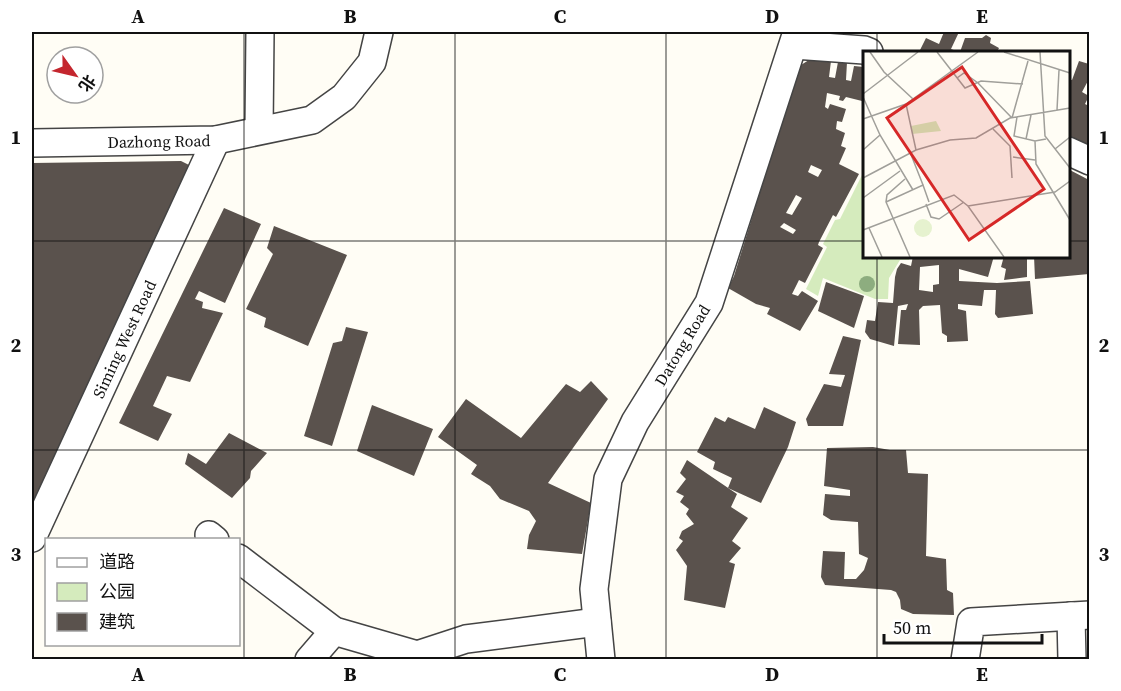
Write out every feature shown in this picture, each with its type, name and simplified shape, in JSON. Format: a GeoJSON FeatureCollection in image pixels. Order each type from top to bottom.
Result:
{"type":"FeatureCollection","features":[{"type":"Feature","properties":{"kind":"street"},"geometry":{"type":"LineString","coordinates":[[259,130],[260,32]]}},
{"type":"Feature","properties":{"kind":"street","name":"Dazhong Road"},"geometry":{"type":"LineString","coordinates":[[32,143],[216,140],[312,120],[344,96],[372,62],[379,32]]}},
{"type":"Feature","properties":{"kind":"street"},"geometry":{"type":"LineString","coordinates":[[796,38],[866,51]]}},
{"type":"Feature","properties":{"kind":"street","name":"Datong Road"},"geometry":{"type":"LineString","coordinates":[[601,660],[594,589],[608,479],[635,422],[709,303],[796,38]]}},
{"type":"Feature","properties":{"kind":"street","name":"Siming West Road"},"geometry":{"type":"LineString","coordinates":[[32,538],[216,140]]}},
{"type":"Feature","properties":{"kind":"street"},"geometry":{"type":"LineString","coordinates":[[1070,152],[1089,161]]}},
{"type":"Feature","properties":{"kind":"street"},"geometry":{"type":"LineString","coordinates":[[240,560],[334,631],[418,657],[466,639],[597,621]]}},
{"type":"Feature","properties":{"kind":"street"},"geometry":{"type":"LineString","coordinates":[[965,660],[971,622],[1080,616],[1072,660]]}},
{"type":"Feature","properties":{"kind":"street"},"geometry":{"type":"LineString","coordinates":[[309,660],[334,631]]}},
{"type":"Feature","properties":{"kind":"green space"},"geometry":{"type":"Polygon","coordinates":[[[863,173],[863,258],[910,258],[909,260],[900,260],[889,278],[888,299],[875,299],[823,278],[818,296],[806,289],[827,247],[823,244],[835,220],[840,219],[863,173]]]}},
{"type":"Feature","properties":{"kind":"building"},"geometry":{"type":"Polygon","coordinates":[[[944,32],[959,32],[951,49],[956,51],[920,51],[926,38],[939,44],[944,32]]]}},
{"type":"Feature","properties":{"kind":"building"},"geometry":{"type":"Polygon","coordinates":[[[986,35],[991,38],[990,43],[999,48],[998,51],[960,51],[965,38],[982,38],[986,35]]]}},
{"type":"Feature","properties":{"kind":"building"},"geometry":{"type":"Polygon","coordinates":[[[812,58],[831,61],[829,77],[835,78],[838,62],[847,62],[846,80],[851,81],[854,66],[863,67],[862,101],[846,97],[843,101],[839,100],[840,96],[827,93],[825,107],[828,109],[830,104],[846,109],[842,122],[837,121],[836,129],[845,133],[841,146],[846,148],[839,164],[859,174],[836,217],[833,215],[819,242],[818,245],[823,248],[805,283],[799,280],[792,294],[798,296],[802,291],[818,301],[800,331],[767,314],[770,308],[756,304],[728,288],[734,276],[801,65],[812,58]],[[811,165],[808,172],[818,177],[822,170],[811,165]],[[796,195],[786,213],[792,215],[802,198],[796,195]],[[784,223],[780,227],[793,234],[796,230],[784,223]]]}},
{"type":"Feature","properties":{"kind":"building"},"geometry":{"type":"Polygon","coordinates":[[[1079,61],[1089,64],[1089,79],[1082,92],[1089,96],[1085,104],[1089,106],[1089,155],[1070,145],[1070,80],[1072,80],[1079,61]]]}},
{"type":"Feature","properties":{"kind":"building"},"geometry":{"type":"Polygon","coordinates":[[[181,161],[189,165],[193,173],[32,517],[32,163],[181,161]]]}},
{"type":"Feature","properties":{"kind":"building"},"geometry":{"type":"Polygon","coordinates":[[[1070,170],[1089,180],[1089,274],[1035,279],[1034,258],[1070,258],[1070,170]]]}},
{"type":"Feature","properties":{"kind":"building"},"geometry":{"type":"Polygon","coordinates":[[[224,208],[261,224],[225,303],[199,291],[195,299],[203,302],[202,308],[223,313],[190,382],[167,376],[153,406],[172,414],[158,441],[119,423],[224,208]]]}},
{"type":"Feature","properties":{"kind":"building"},"geometry":{"type":"Polygon","coordinates":[[[274,226],[347,255],[308,346],[264,327],[266,318],[246,309],[273,254],[267,248],[274,226]]]}},
{"type":"Feature","properties":{"kind":"building"},"geometry":{"type":"Polygon","coordinates":[[[913,258],[993,258],[988,277],[959,269],[959,281],[997,283],[1030,281],[1033,314],[998,318],[995,314],[996,290],[984,290],[982,306],[958,304],[958,309],[966,311],[968,341],[947,342],[947,336],[942,333],[940,305],[923,306],[919,310],[920,345],[898,344],[901,310],[906,310],[908,304],[898,306],[894,346],[870,339],[865,332],[867,320],[875,321],[878,302],[893,303],[895,277],[901,263],[911,266],[913,258]],[[939,265],[920,267],[919,290],[933,292],[933,285],[939,284],[939,265]]]}},
{"type":"Feature","properties":{"kind":"building"},"geometry":{"type":"Polygon","coordinates":[[[1003,258],[1027,258],[1027,277],[1004,280],[1006,269],[1001,267],[1003,258]]]}},
{"type":"Feature","properties":{"kind":"building"},"geometry":{"type":"Polygon","coordinates":[[[826,282],[864,296],[854,328],[818,311],[826,282]]]}},
{"type":"Feature","properties":{"kind":"building"},"geometry":{"type":"Polygon","coordinates":[[[346,327],[368,332],[332,446],[304,436],[333,343],[342,341],[346,327]]]}},
{"type":"Feature","properties":{"kind":"building"},"geometry":{"type":"Polygon","coordinates":[[[843,336],[861,340],[843,426],[808,426],[806,419],[824,384],[841,387],[845,375],[829,374],[843,336]]]}},
{"type":"Feature","properties":{"kind":"building"},"geometry":{"type":"Polygon","coordinates":[[[591,381],[608,399],[548,483],[591,503],[582,554],[527,549],[529,535],[536,521],[529,511],[500,499],[490,486],[471,474],[477,465],[438,437],[466,399],[521,438],[566,384],[580,392],[591,381]]]}},
{"type":"Feature","properties":{"kind":"building"},"geometry":{"type":"Polygon","coordinates":[[[372,405],[433,429],[414,476],[357,451],[372,405]]]}},
{"type":"Feature","properties":{"kind":"building"},"geometry":{"type":"Polygon","coordinates":[[[764,407],[796,422],[788,447],[761,503],[728,488],[732,478],[713,469],[715,462],[697,452],[715,417],[725,422],[728,417],[755,429],[764,407]]]}},
{"type":"Feature","properties":{"kind":"building"},"geometry":{"type":"Polygon","coordinates":[[[229,433],[267,453],[251,471],[250,478],[232,498],[185,464],[188,453],[206,464],[229,433]]]}},
{"type":"Feature","properties":{"kind":"building"},"geometry":{"type":"Polygon","coordinates":[[[873,447],[906,450],[908,473],[928,474],[926,556],[946,559],[947,590],[953,593],[954,615],[913,614],[901,609],[896,592],[825,585],[821,577],[823,551],[845,552],[844,579],[856,579],[864,570],[868,558],[859,554],[858,522],[831,520],[823,515],[825,494],[850,496],[850,490],[824,486],[827,448],[873,447]]]}},
{"type":"Feature","properties":{"kind":"building"},"geometry":{"type":"Polygon","coordinates":[[[687,460],[737,494],[731,507],[748,518],[732,541],[741,548],[729,562],[735,564],[725,608],[684,600],[687,566],[676,550],[683,541],[679,538],[682,531],[694,524],[686,514],[689,509],[680,502],[684,496],[676,492],[686,479],[680,473],[687,460]]]}}]}
